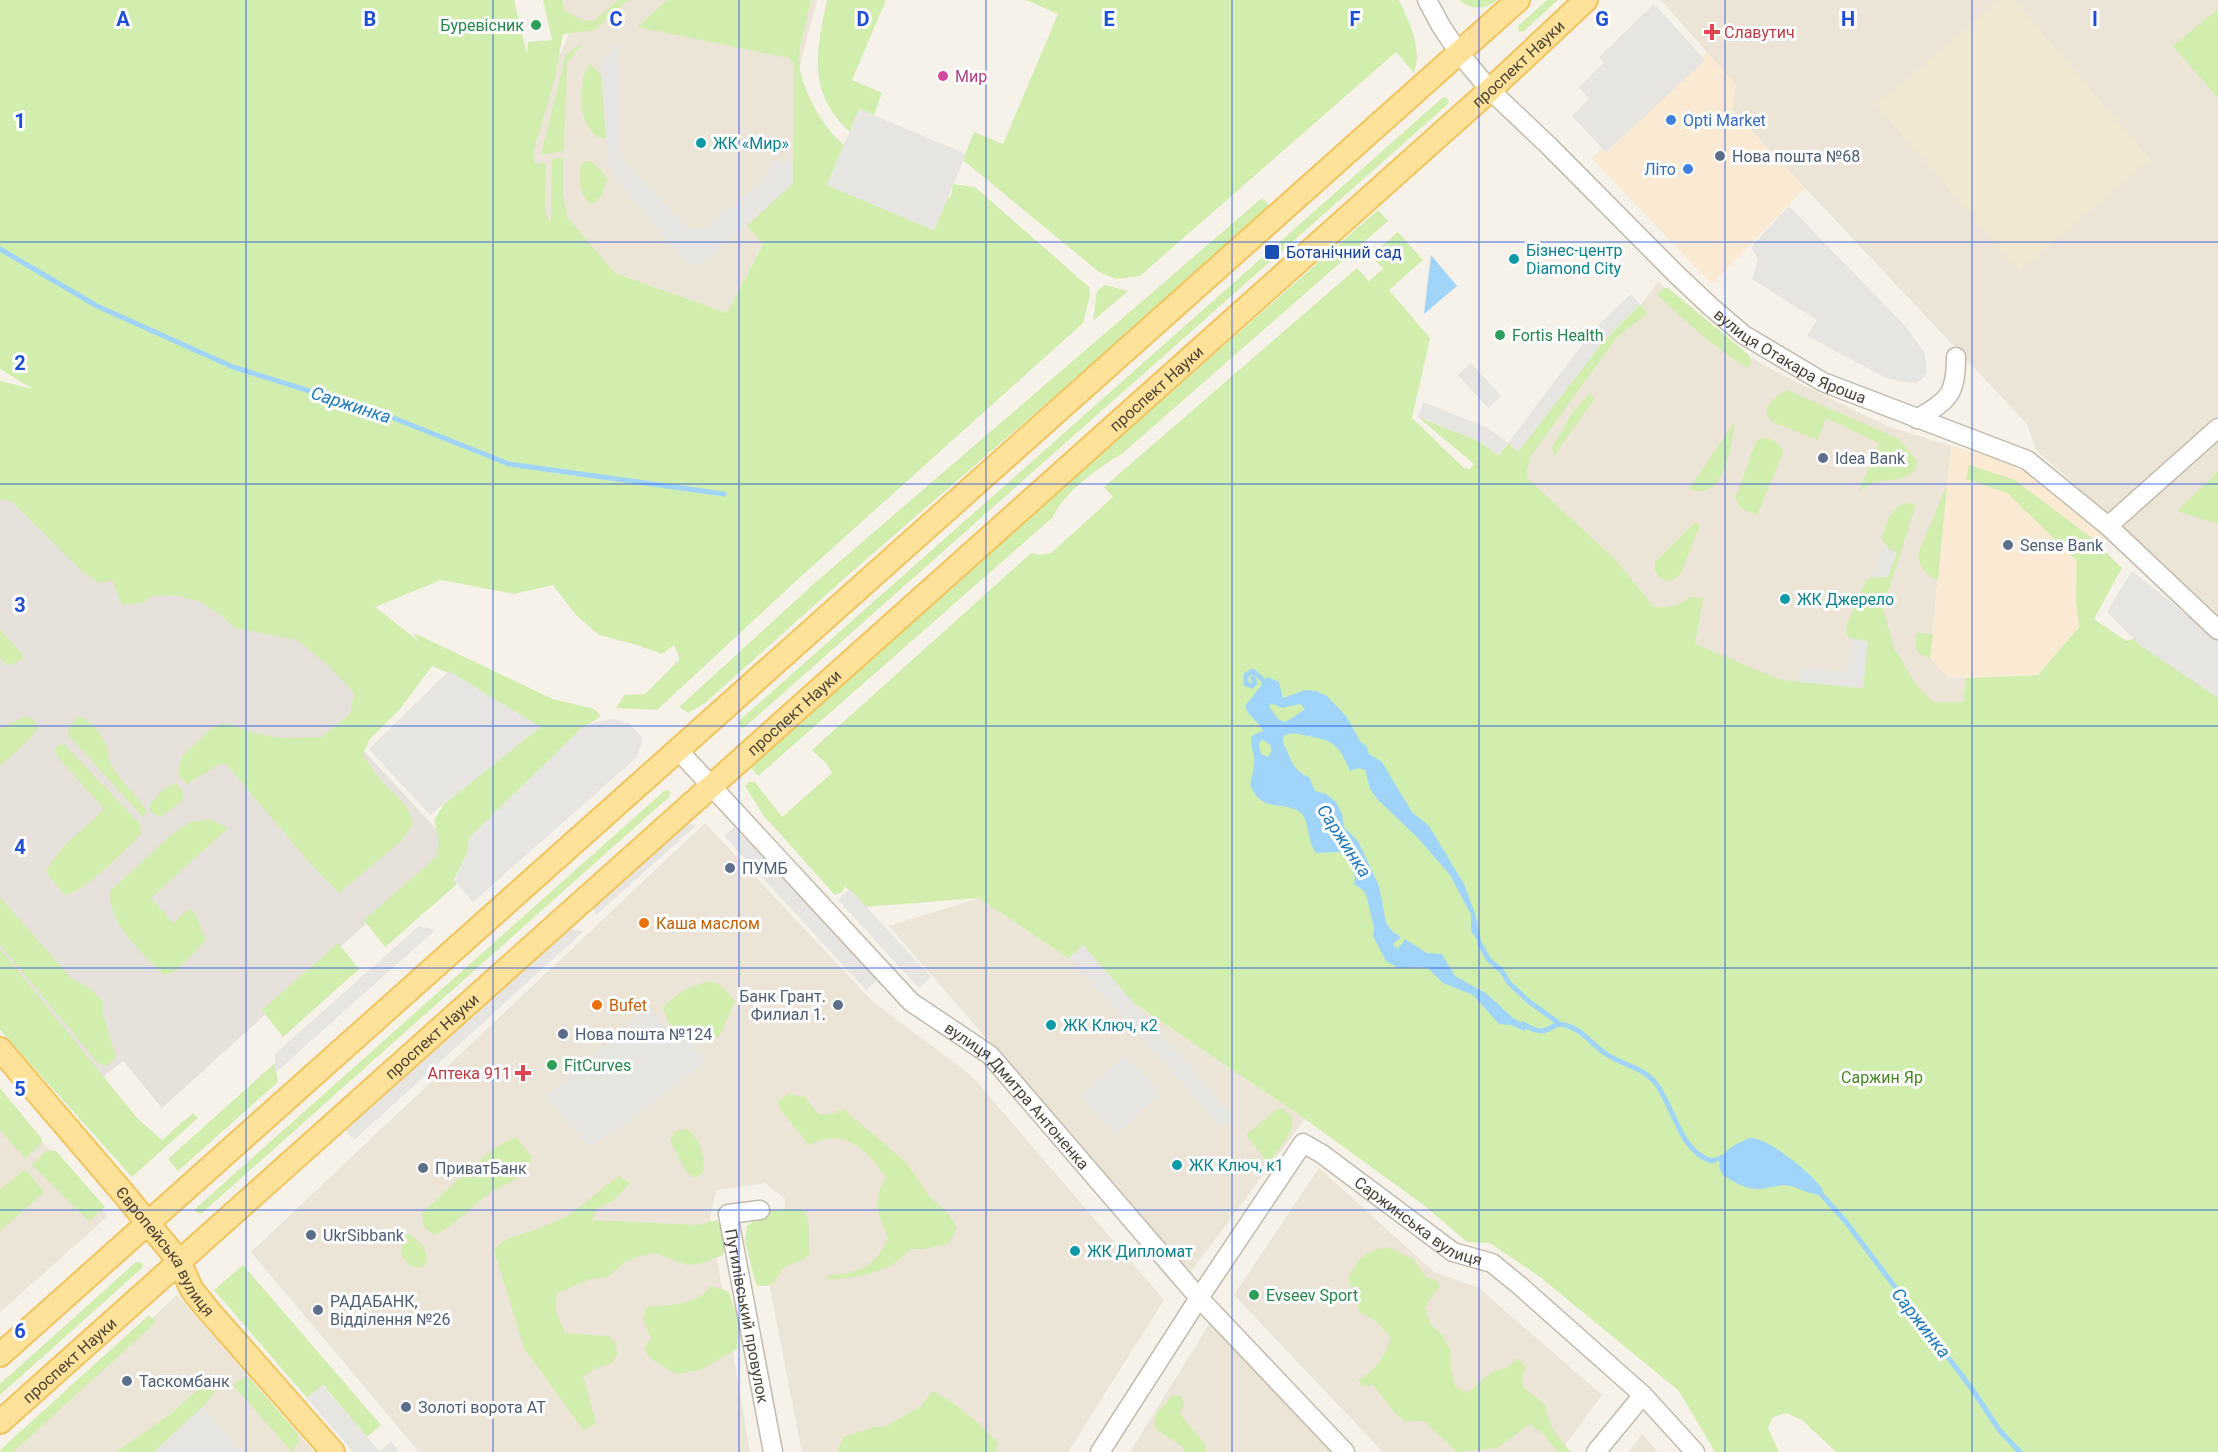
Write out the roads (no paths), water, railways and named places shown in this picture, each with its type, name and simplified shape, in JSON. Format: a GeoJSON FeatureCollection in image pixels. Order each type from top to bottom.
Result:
{"type":"FeatureCollection","features":[{"type":"Feature","properties":{"kind":"main road"},"geometry":{"type":"LineString","coordinates":[[0,1355],[1518,0]]}},
{"type":"Feature","properties":{"kind":"main road","name":"проспект Науки"},"geometry":{"type":"LineString","coordinates":[[0,1422],[1490,90],[1586,0]]}},
{"type":"Feature","properties":{"kind":"main road","name":"Європейська вулиця"},"geometry":{"type":"LineString","coordinates":[[0,1049],[148,1222],[179,1261],[192,1290],[209,1311],[333,1452]]}},
{"type":"Feature","properties":{"kind":"street","name":"вулиця Отакара Яроша"},"geometry":{"type":"LineString","coordinates":[[1427,0],[1440,26],[1490,90],[1684,282],[1744,334],[1823,382],[2027,460],[2108,526],[2218,630]]}},
{"type":"Feature","properties":{"kind":"street"},"geometry":{"type":"LineString","coordinates":[[1917,419],[1946,399],[1953,390],[1956,357]]}},
{"type":"Feature","properties":{"kind":"street"},"geometry":{"type":"LineString","coordinates":[[2108,526],[2218,428]]}},
{"type":"Feature","properties":{"kind":"street","name":"вулиця Дмитра Антоненка"},"geometry":{"type":"LineString","coordinates":[[678,750],[911,1002],[990,1055],[1198,1298],[1345,1452]]}},
{"type":"Feature","properties":{"kind":"street","name":"Саржинська вулиця"},"geometry":{"type":"LineString","coordinates":[[1198,1298],[1303,1143],[1322,1154],[1453,1252],[1492,1263],[1643,1395],[1695,1452]]}},
{"type":"Feature","properties":{"kind":"street","name":"Путилівський провулок"},"geometry":{"type":"LineString","coordinates":[[760,1210],[728,1214],[773,1452]]}},
{"type":"Feature","properties":{"kind":"street"},"geometry":{"type":"LineString","coordinates":[[1100,1452],[1198,1298]]}},
{"type":"Feature","properties":{"kind":"street"},"geometry":{"type":"LineString","coordinates":[[1596,1452],[1643,1395]]}},
{"type":"Feature","properties":{"kind":"water"},"geometry":{"type":"Polygon","coordinates":[[[1431,255],[1457,286],[1424,314],[1431,255]]]}},
{"type":"Feature","properties":{"kind":"water"},"geometry":{"type":"Polygon","coordinates":[[[1268,677],[1279,682],[1283,698],[1305,690],[1316,691],[1327,696],[1346,716],[1360,741],[1367,747],[1369,754],[1382,762],[1412,812],[1429,826],[1464,884],[1475,913],[1483,949],[1471,931],[1471,915],[1450,875],[1418,838],[1378,800],[1370,789],[1365,770],[1359,768],[1350,771],[1337,748],[1328,741],[1295,733],[1284,736],[1284,743],[1295,767],[1309,777],[1315,791],[1326,794],[1336,802],[1342,814],[1344,827],[1358,841],[1379,886],[1386,923],[1393,932],[1401,937],[1393,944],[1394,946],[1398,949],[1405,939],[1427,953],[1442,954],[1455,976],[1487,994],[1513,1018],[1527,1026],[1524,1031],[1511,1025],[1499,1024],[1473,995],[1443,983],[1428,968],[1398,968],[1386,961],[1373,936],[1374,928],[1367,898],[1364,891],[1354,884],[1355,875],[1346,858],[1339,852],[1316,853],[1301,813],[1287,807],[1266,803],[1255,794],[1250,784],[1254,761],[1251,736],[1263,731],[1245,706],[1268,677]],[[1271,703],[1269,706],[1278,719],[1284,722],[1305,709],[1300,704],[1282,708],[1271,703]],[[1263,740],[1260,741],[1259,746],[1261,754],[1268,757],[1272,750],[1263,740]]]}},
{"type":"Feature","properties":{"kind":"water"},"geometry":{"type":"Polygon","coordinates":[[[1751,1138],[1769,1144],[1790,1158],[1818,1183],[1823,1190],[1822,1195],[1787,1185],[1753,1189],[1735,1183],[1723,1175],[1720,1168],[1722,1156],[1738,1143],[1751,1138]]]}},
{"type":"Feature","properties":{"kind":"waterway","name":"Саржинка"},"geometry":{"type":"LineString","coordinates":[[0,249],[97,306],[233,367],[386,415],[509,464],[724,494]]}},
{"type":"Feature","properties":{"kind":"waterway","name":"Саржинка"},"geometry":{"type":"LineString","coordinates":[[1253,678],[1255,683],[1252,686],[1246,684],[1246,675],[1253,671],[1264,681],[1264,687]]}},
{"type":"Feature","properties":{"kind":"waterway","name":"Саржинка"},"geometry":{"type":"LineString","coordinates":[[1480,944],[1489,960],[1501,970],[1509,983],[1527,1000],[1560,1024]]}},
{"type":"Feature","properties":{"kind":"waterway","name":"Саржинка"},"geometry":{"type":"LineString","coordinates":[[1523,1024],[1539,1031],[1559,1025],[1571,1027],[1606,1054],[1643,1072],[1661,1091],[1678,1127],[1692,1148],[1701,1156],[1712,1161],[1723,1157]]}},
{"type":"Feature","properties":{"kind":"waterway","name":"Саржинка"},"geometry":{"type":"LineString","coordinates":[[1822,1195],[1846,1222],[1972,1389],[2000,1431],[2020,1452]]}},
{"type":"Feature","properties":{"kind":"place","name":"Буревісник"},"geometry":{"type":"Point","coordinates":[536,25]}},
{"type":"Feature","properties":{"kind":"place","name":"Славутич"},"geometry":{"type":"Point","coordinates":[1712,32]}},
{"type":"Feature","properties":{"kind":"place","name":"Мир"},"geometry":{"type":"Point","coordinates":[943,76]}},
{"type":"Feature","properties":{"kind":"place","name":"Opti Market"},"geometry":{"type":"Point","coordinates":[1671,120]}},
{"type":"Feature","properties":{"kind":"place","name":"ЖК «Мир»"},"geometry":{"type":"Point","coordinates":[701,143]}},
{"type":"Feature","properties":{"kind":"place","name":"Нова пошта №68"},"geometry":{"type":"Point","coordinates":[1720,156]}},
{"type":"Feature","properties":{"kind":"place","name":"Літо"},"geometry":{"type":"Point","coordinates":[1688,169]}},
{"type":"Feature","properties":{"kind":"place","name":"Ботанічний сад"},"geometry":{"type":"Point","coordinates":[1272,252]}},
{"type":"Feature","properties":{"kind":"place","name":"Бізнес-центр Diamond City"},"geometry":{"type":"Point","coordinates":[1514,259]}},
{"type":"Feature","properties":{"kind":"place","name":"Fortis Health"},"geometry":{"type":"Point","coordinates":[1500,335]}},
{"type":"Feature","properties":{"kind":"place","name":"Idea Bank"},"geometry":{"type":"Point","coordinates":[1823,458]}},
{"type":"Feature","properties":{"kind":"place","name":"Sense Bank"},"geometry":{"type":"Point","coordinates":[2008,545]}},
{"type":"Feature","properties":{"kind":"place","name":"ЖК Джерело"},"geometry":{"type":"Point","coordinates":[1785,599]}},
{"type":"Feature","properties":{"kind":"place","name":"ПУМБ"},"geometry":{"type":"Point","coordinates":[730,868]}},
{"type":"Feature","properties":{"kind":"place","name":"Каша маслом"},"geometry":{"type":"Point","coordinates":[644,923]}},
{"type":"Feature","properties":{"kind":"place","name":"Bufet"},"geometry":{"type":"Point","coordinates":[597,1005]}},
{"type":"Feature","properties":{"kind":"place","name":"Банк Грант. Филиал 1."},"geometry":{"type":"Point","coordinates":[838,1005]}},
{"type":"Feature","properties":{"kind":"place","name":"ЖК Ключ, к2"},"geometry":{"type":"Point","coordinates":[1051,1025]}},
{"type":"Feature","properties":{"kind":"place","name":"Нова пошта №124"},"geometry":{"type":"Point","coordinates":[563,1034]}},
{"type":"Feature","properties":{"kind":"place","name":"FitCurves"},"geometry":{"type":"Point","coordinates":[552,1065]}},
{"type":"Feature","properties":{"kind":"place","name":"Аптека 911"},"geometry":{"type":"Point","coordinates":[523,1073]}},
{"type":"Feature","properties":{"kind":"place","name":"ЖК Ключ, к1"},"geometry":{"type":"Point","coordinates":[1177,1165]}},
{"type":"Feature","properties":{"kind":"place","name":"ПриватБанк"},"geometry":{"type":"Point","coordinates":[423,1168]}},
{"type":"Feature","properties":{"kind":"place","name":"UkrSibbank"},"geometry":{"type":"Point","coordinates":[311,1235]}},
{"type":"Feature","properties":{"kind":"place","name":"ЖК Дипломат"},"geometry":{"type":"Point","coordinates":[1075,1251]}},
{"type":"Feature","properties":{"kind":"place","name":"Evseev Sport"},"geometry":{"type":"Point","coordinates":[1254,1295]}},
{"type":"Feature","properties":{"kind":"place","name":"РАДАБАНК, Відділення №26"},"geometry":{"type":"Point","coordinates":[318,1310]}},
{"type":"Feature","properties":{"kind":"place","name":"Таскомбанк"},"geometry":{"type":"Point","coordinates":[127,1381]}},
{"type":"Feature","properties":{"kind":"place","name":"Золоті ворота АТ"},"geometry":{"type":"Point","coordinates":[406,1407]}},
{"type":"Feature","properties":{"kind":"park label","name":"Саржин Яр"},"geometry":{"type":"Point","coordinates":[1882,1077]}}]}
